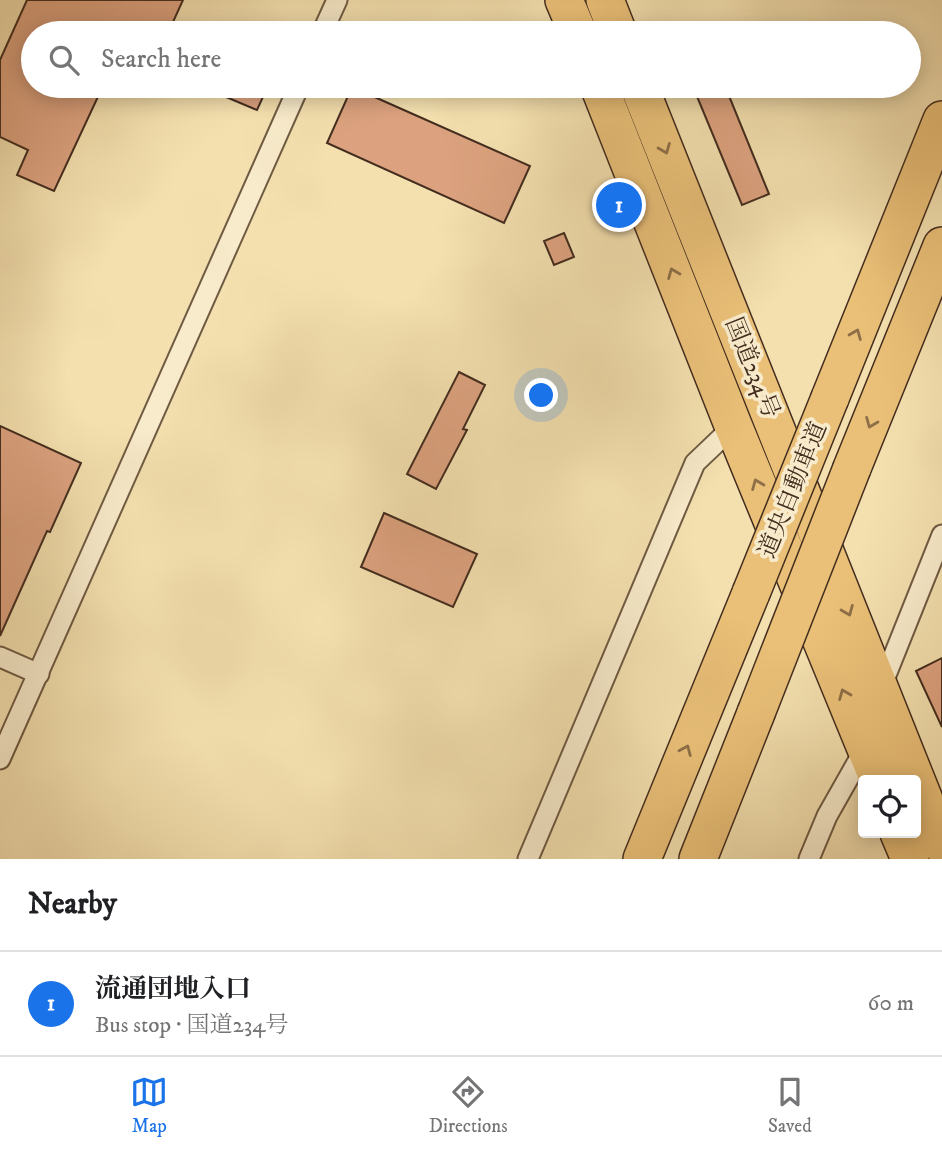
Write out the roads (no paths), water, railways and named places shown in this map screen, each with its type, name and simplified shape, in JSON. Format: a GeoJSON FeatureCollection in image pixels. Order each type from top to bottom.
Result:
{"type":"FeatureCollection","features":[{"type":"Feature","properties":{"kind":"highway"},"geometry":{"type":"LineString","coordinates":[[564,0],[573,21]]}},
{"type":"Feature","properties":{"kind":"highway"},"geometry":{"type":"LineString","coordinates":[[605,0],[613,21]]}},
{"type":"Feature","properties":{"kind":"highway","name":"国道234号"},"geometry":{"type":"LineString","coordinates":[[604,98],[733,425],[872,764]]}},
{"type":"Feature","properties":{"kind":"highway","name":"国道234号"},"geometry":{"type":"LineString","coordinates":[[644,98],[942,845]]}},
{"type":"Feature","properties":{"kind":"highway","name":"道央自動車道"},"geometry":{"type":"LineString","coordinates":[[641,859],[942,120]]}},
{"type":"Feature","properties":{"kind":"highway","name":"道央自動車道"},"geometry":{"type":"LineString","coordinates":[[698,859],[942,246]]}},
{"type":"Feature","properties":{"kind":"highway"},"geometry":{"type":"LineString","coordinates":[[901,838],[910,859]]}},
{"type":"Feature","properties":{"kind":"street"},"geometry":{"type":"LineString","coordinates":[[327,21],[337,0]]}},
{"type":"Feature","properties":{"kind":"street"},"geometry":{"type":"LineString","coordinates":[[0,759],[294,98]]}},
{"type":"Feature","properties":{"kind":"street"},"geometry":{"type":"LineString","coordinates":[[528,859],[695,463],[733,425],[767,407]]}},
{"type":"Feature","properties":{"kind":"street"},"geometry":{"type":"LineString","coordinates":[[810,859],[827,816],[872,764],[880,691],[942,535]]}},
{"type":"Feature","properties":{"kind":"street"},"geometry":{"type":"LineString","coordinates":[[0,657],[38,674]]}},
{"type":"Feature","properties":{"kind":"place","name":"流通団地入口"},"geometry":{"type":"Point","coordinates":[619,205]}}]}
